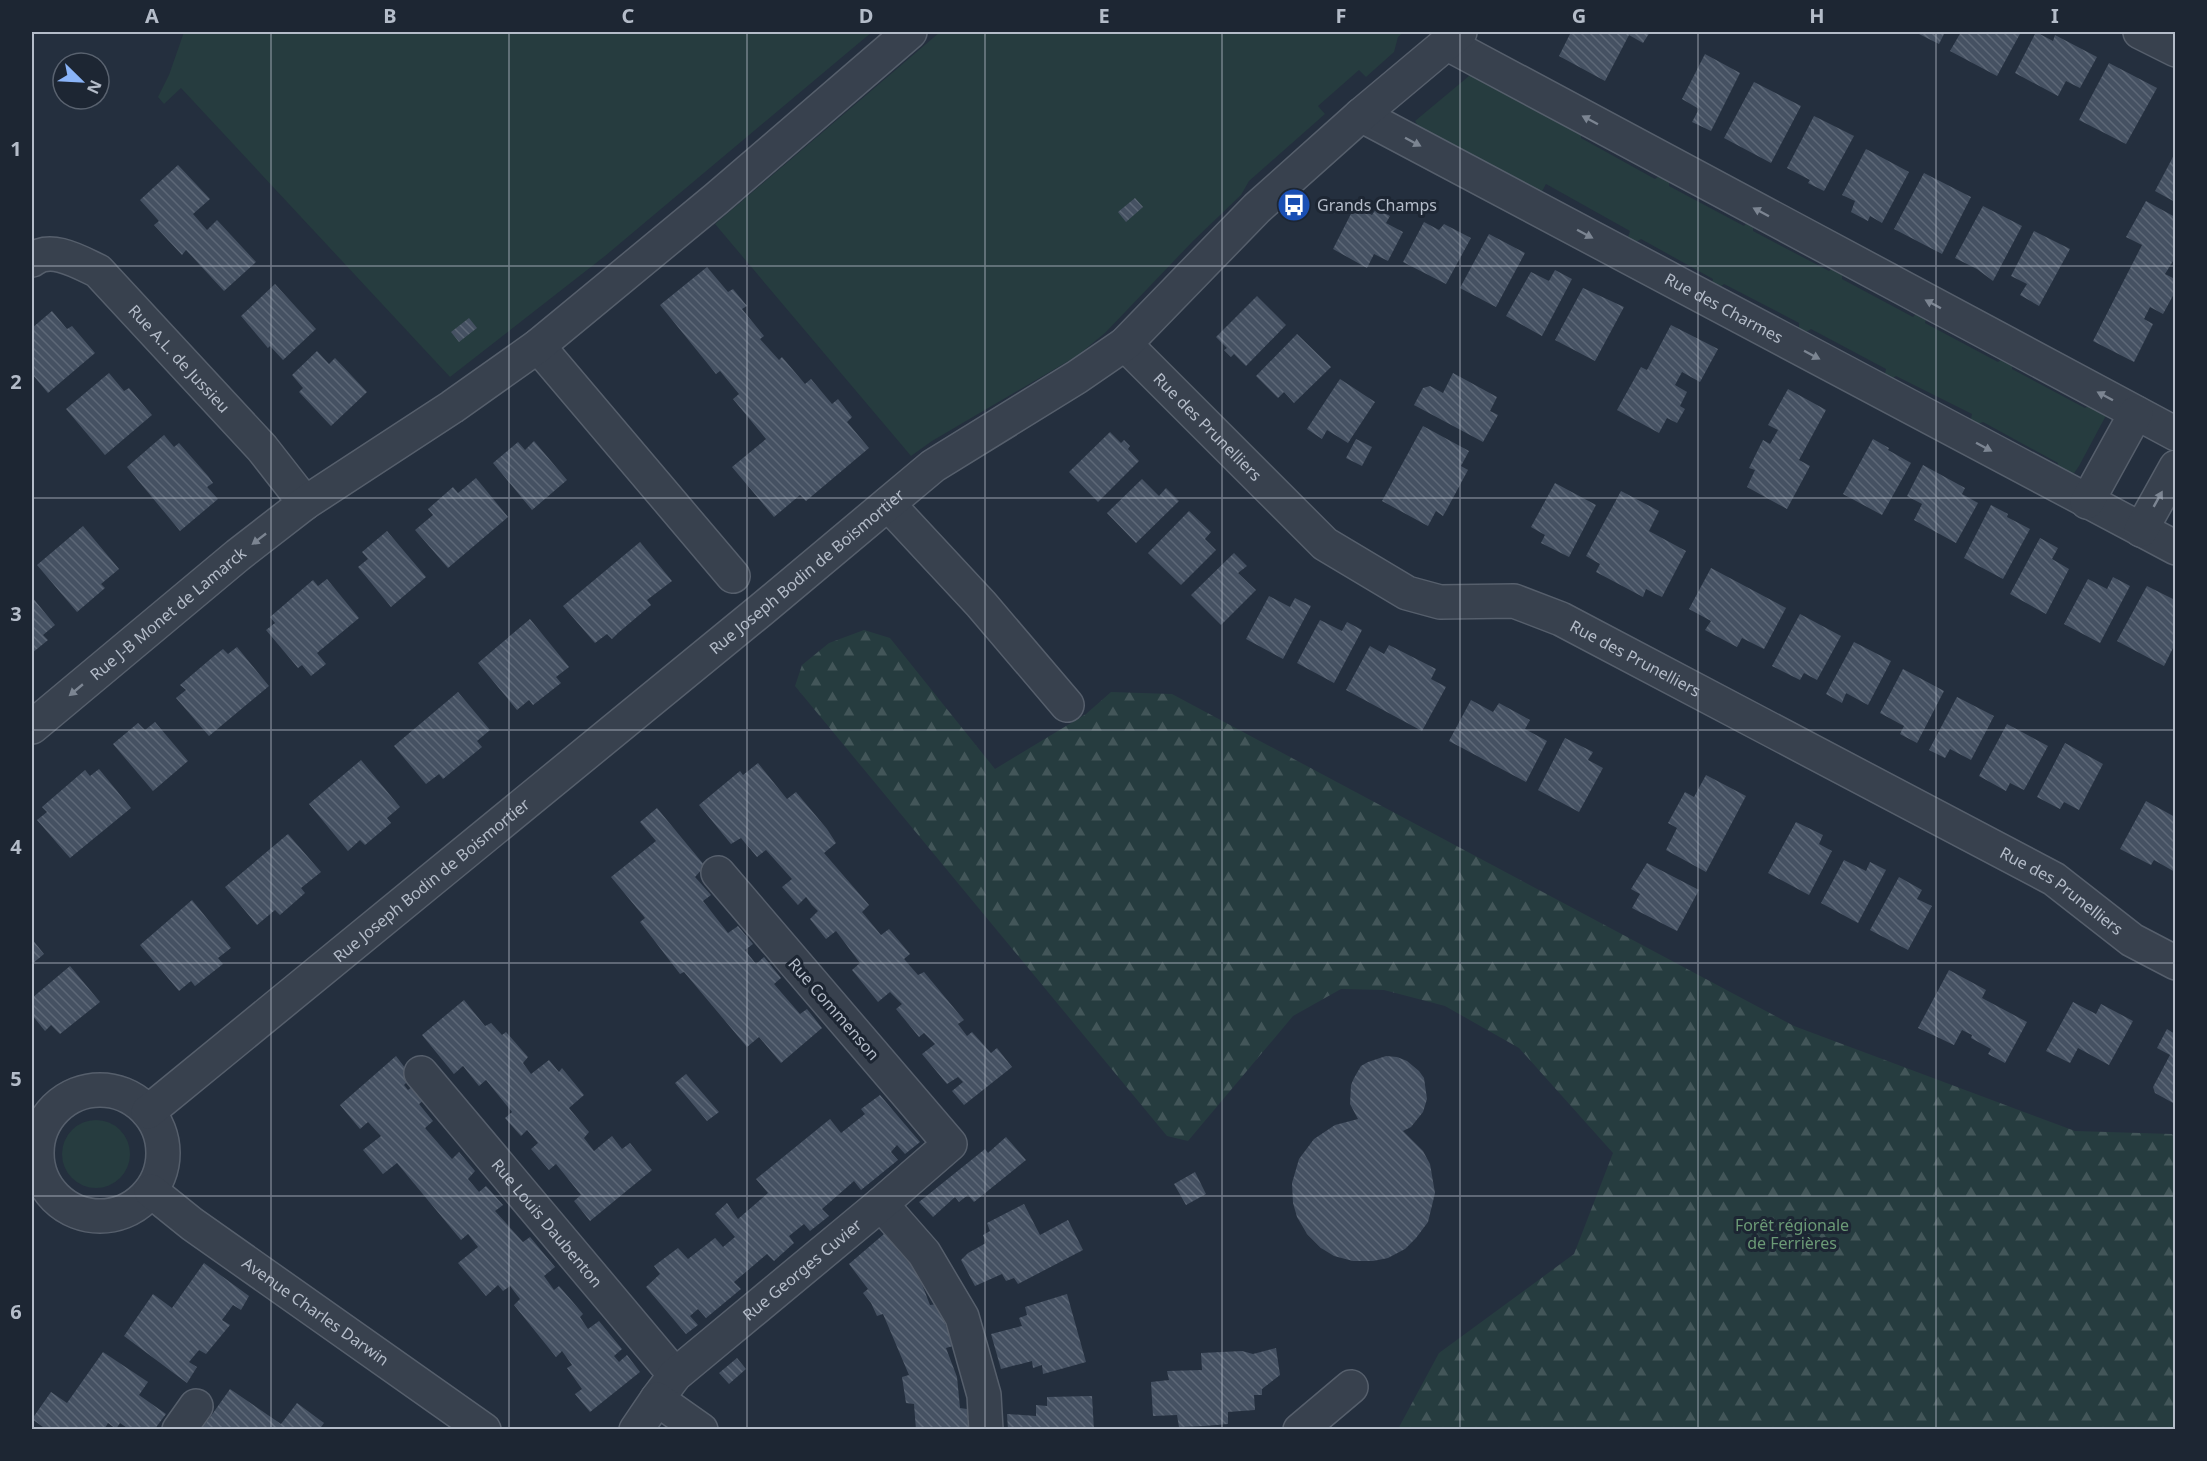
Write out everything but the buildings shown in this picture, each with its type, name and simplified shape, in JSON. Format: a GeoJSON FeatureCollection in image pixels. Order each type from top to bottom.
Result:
{"type":"FeatureCollection","features":[{"type":"Feature","properties":{"kind":"street","name":"Rue J-B Monet de Lamarck"},"geometry":{"type":"LineString","coordinates":[[32,727],[238,555],[305,503],[452,407],[538,346],[716,200],[909,32]]}},
{"type":"Feature","properties":{"kind":"street"},"geometry":{"type":"LineString","coordinates":[[2140,32],[2175,50]]}},
{"type":"Feature","properties":{"kind":"street"},"geometry":{"type":"LineString","coordinates":[[1453,37],[2136,413],[2172,424]]}},
{"type":"Feature","properties":{"kind":"street","name":"Rue Joseph Bodin de Boismortier"},"geometry":{"type":"LineString","coordinates":[[148,1112],[933,466],[1077,377],[1125,344],[1257,208],[1453,37]]}},
{"type":"Feature","properties":{"kind":"street","name":"Rue des Charmes"},"geometry":{"type":"LineString","coordinates":[[1361,115],[2175,548]]}},
{"type":"Feature","properties":{"kind":"street","name":"Rue A.L. de Jussieu"},"geometry":{"type":"LineString","coordinates":[[32,260],[37,256],[64,255],[98,271],[262,448],[305,503]]}},
{"type":"Feature","properties":{"kind":"street","name":"Rue des Prunelliers"},"geometry":{"type":"LineString","coordinates":[[1125,344],[1325,544],[1407,593],[1440,602],[1514,601],[1561,619],[2054,879],[2132,940],[2175,963]]}},
{"type":"Feature","properties":{"kind":"street"},"geometry":{"type":"LineString","coordinates":[[538,346],[732,576]]}},
{"type":"Feature","properties":{"kind":"street"},"geometry":{"type":"LineString","coordinates":[[2087,502],[2136,413]]}},
{"type":"Feature","properties":{"kind":"street"},"geometry":{"type":"LineString","coordinates":[[2141,530],[2175,467]]}},
{"type":"Feature","properties":{"kind":"street"},"geometry":{"type":"LineString","coordinates":[[888,504],[981,604],[1067,705]]}},
{"type":"Feature","properties":{"kind":"street","name":"Rue Commenson"},"geometry":{"type":"LineString","coordinates":[[718,873],[950,1144]]}},
{"type":"Feature","properties":{"kind":"street","name":"Rue Louis Daubenton"},"geometry":{"type":"LineString","coordinates":[[421,1073],[666,1387]]}},
{"type":"Feature","properties":{"kind":"street"},"geometry":{"type":"LineString","coordinates":[[91,1090],[113,1090],[132,1098],[148,1112],[162,1139],[163,1165],[151,1191],[140,1203],[121,1213],[106,1217],[84,1215],[65,1206],[40,1199],[37,1144],[41,1104],[91,1090]]}},
{"type":"Feature","properties":{"kind":"street","name":"Rue Georges Cuvier"},"geometry":{"type":"LineString","coordinates":[[666,1387],[950,1144]]}},
{"type":"Feature","properties":{"kind":"street","name":"Avenue Charles Darwin"},"geometry":{"type":"LineString","coordinates":[[151,1191],[202,1231],[484,1430]]}},
{"type":"Feature","properties":{"kind":"street"},"geometry":{"type":"LineString","coordinates":[[881,1204],[924,1252],[962,1317],[984,1395],[986,1430]]}},
{"type":"Feature","properties":{"kind":"street"},"geometry":{"type":"LineString","coordinates":[[636,1430],[666,1387],[701,1430]]}},
{"type":"Feature","properties":{"kind":"street"},"geometry":{"type":"LineString","coordinates":[[1300,1430],[1351,1387]]}},
{"type":"Feature","properties":{"kind":"green space"},"geometry":{"type":"Polygon","coordinates":[[[184,32],[872,32],[605,256],[450,377],[181,88],[164,104],[158,97],[169,75],[184,32]]]}},
{"type":"Feature","properties":{"kind":"green space"},"geometry":{"type":"Polygon","coordinates":[[[940,32],[1404,32],[1398,37],[1394,52],[1366,77],[1359,70],[1318,106],[1325,114],[1249,181],[1241,195],[1193,241],[1105,333],[1077,356],[932,441],[911,456],[715,224],[940,32]]]}},
{"type":"Feature","properties":{"kind":"green space"},"geometry":{"type":"Polygon","coordinates":[[[1475,71],[1582,126],[1581,138],[1655,179],[1666,171],[1670,173],[1669,186],[1744,226],[1751,217],[1754,219],[1753,231],[1829,271],[1838,263],[1843,265],[1842,279],[1913,317],[1922,308],[1928,311],[1925,323],[1998,362],[2009,354],[2013,357],[2012,369],[2085,408],[2096,402],[2110,408],[2079,466],[2070,479],[2058,472],[2058,463],[1983,422],[1973,426],[1970,423],[1972,414],[1896,376],[1888,382],[1884,378],[1886,369],[1811,329],[1803,334],[1799,333],[1799,323],[1724,284],[1715,291],[1711,289],[1713,279],[1641,239],[1631,245],[1627,240],[1630,231],[1546,184],[1539,197],[1420,129],[1415,121],[1475,71]]]}},
{"type":"Feature","properties":{"kind":"green space","name":"Forêt régionale de Ferrières"},"geometry":{"type":"Polygon","coordinates":[[[864,630],[890,638],[995,769],[1086,714],[1111,692],[1172,694],[1794,1026],[2075,1131],[2172,1134],[2176,1140],[2175,1429],[1398,1429],[1439,1353],[1574,1254],[1613,1153],[1519,1048],[1445,1006],[1384,990],[1341,989],[1293,1016],[1188,1141],[1167,1136],[795,686],[802,665],[829,643],[864,630]]]}},
{"type":"Feature","properties":{"kind":"green space"},"geometry":{"type":"Polygon","coordinates":[[[96,1120],[109,1123],[120,1130],[127,1141],[130,1154],[127,1167],[120,1178],[109,1185],[96,1188],[83,1185],[72,1178],[65,1167],[62,1154],[65,1141],[72,1130],[83,1123],[96,1120]]]}},
{"type":"Feature","properties":{"kind":"place","name":"Grands Champs"},"geometry":{"type":"Point","coordinates":[1294,205]}}]}
